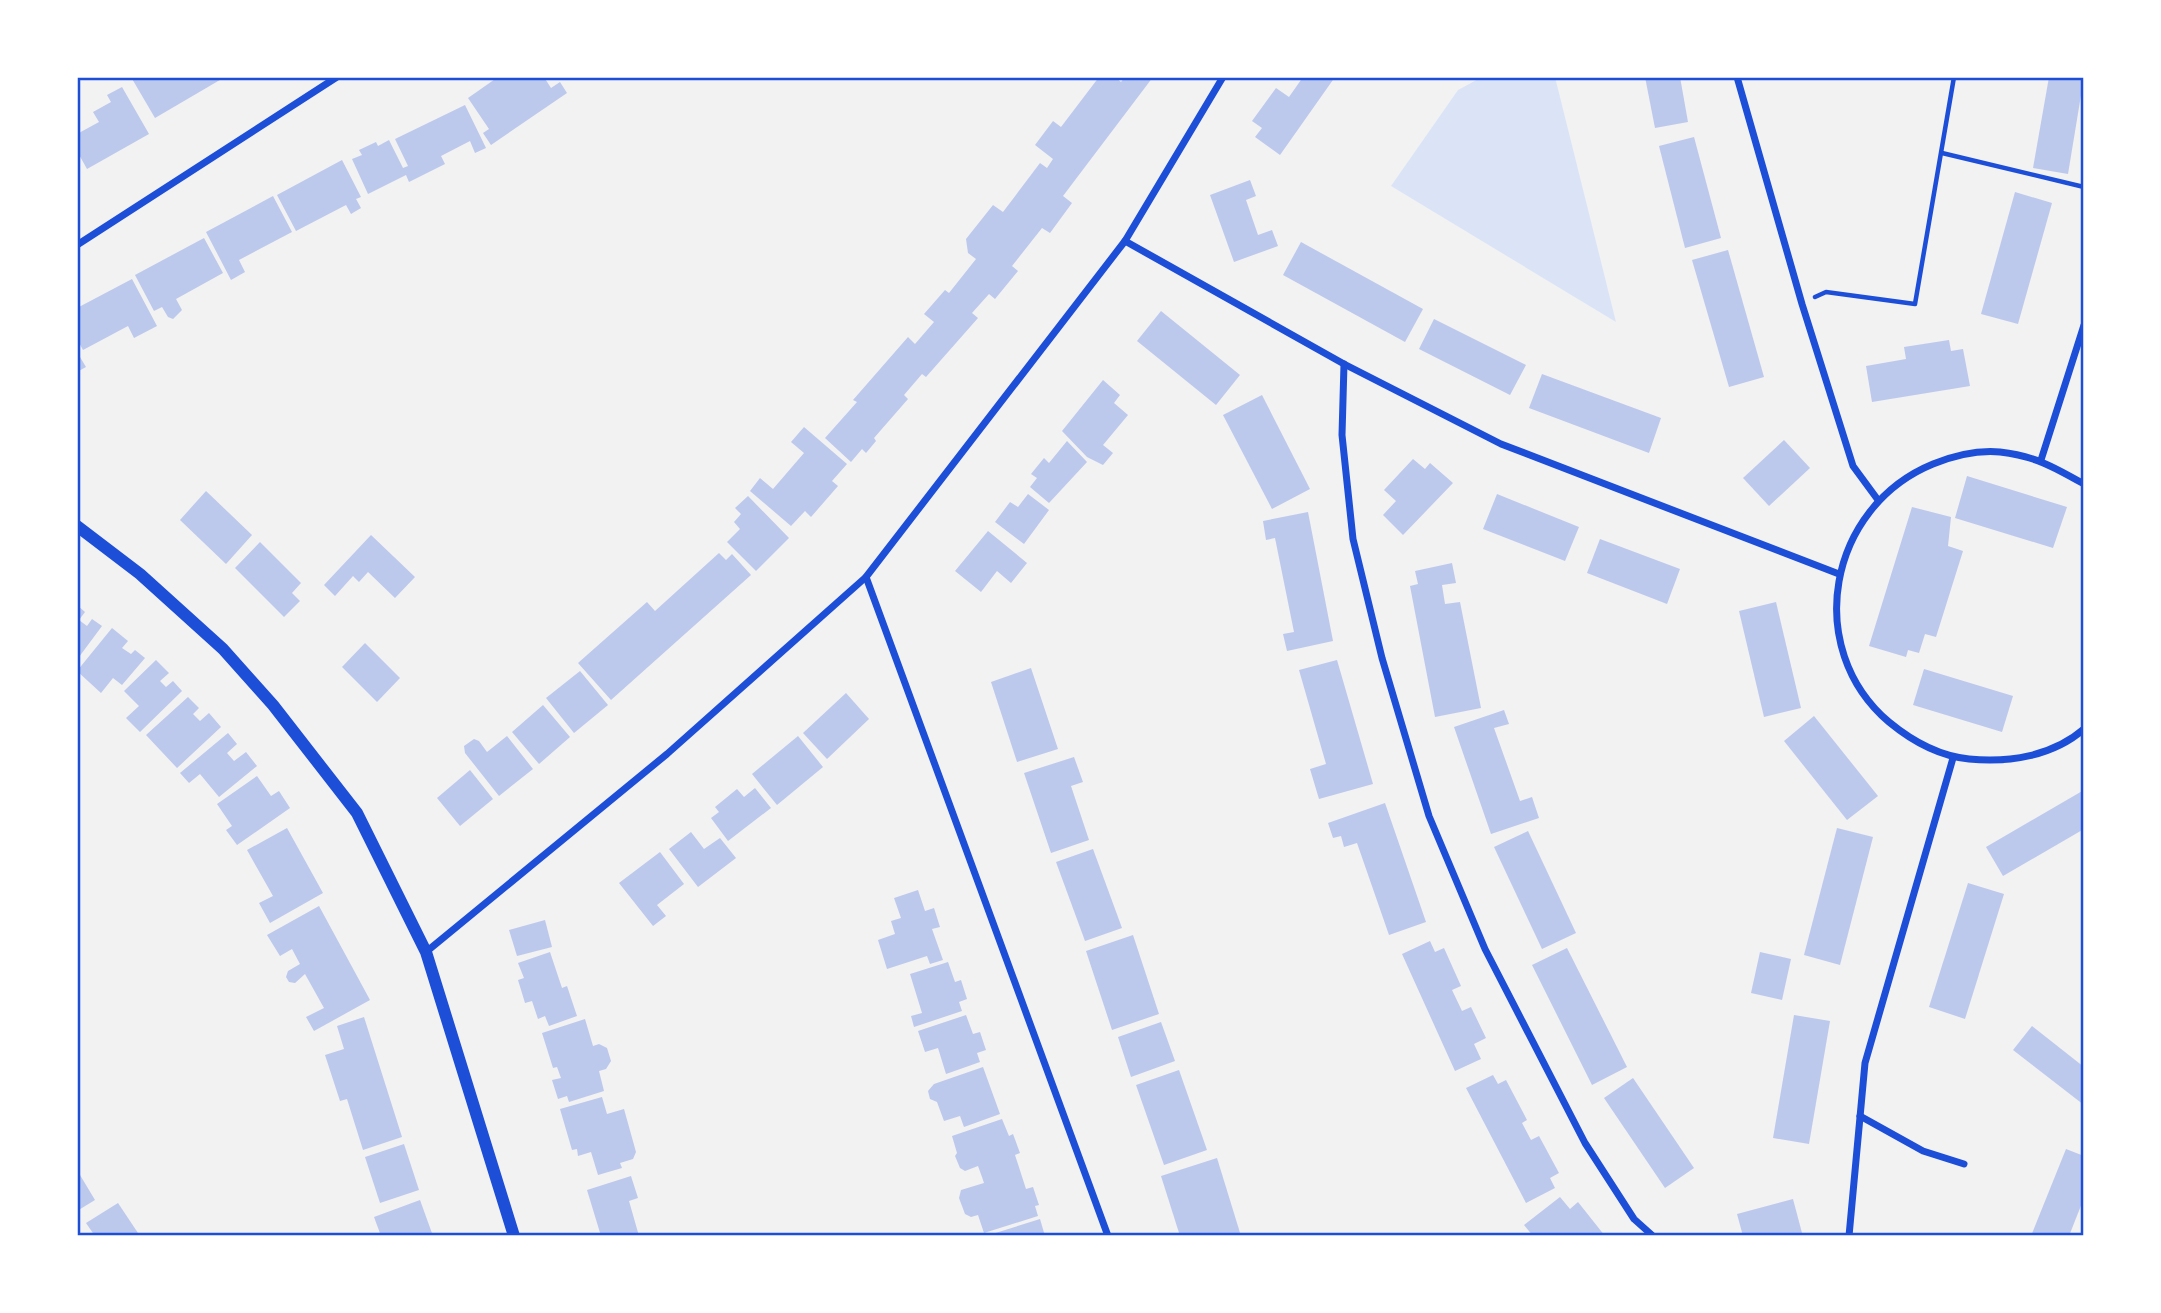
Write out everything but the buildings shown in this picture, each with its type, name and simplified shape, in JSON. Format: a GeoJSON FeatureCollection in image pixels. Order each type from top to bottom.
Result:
{"type":"FeatureCollection","features":[{"type":"Feature","properties":{"kind":"street"},"geometry":{"type":"LineString","coordinates":[[77,245],[337,77]]}},
{"type":"Feature","properties":{"kind":"street"},"geometry":{"type":"LineString","coordinates":[[426,951],[667,754],[866,577],[1125,241],[1223,77]]}},
{"type":"Feature","properties":{"kind":"street"},"geometry":{"type":"LineString","coordinates":[[1737,77],[1802,304],[1853,466],[1878,500]]}},
{"type":"Feature","properties":{"kind":"street"},"geometry":{"type":"LineString","coordinates":[[1125,241],[1344,364],[1501,444],[1839,574]]}},
{"type":"Feature","properties":{"kind":"street"},"geometry":{"type":"LineString","coordinates":[[2041,460],[2084,325]]}},
{"type":"Feature","properties":{"kind":"street"},"geometry":{"type":"LineString","coordinates":[[1344,364],[1342,435],[1353,539],[1382,658],[1429,816],[1485,949],[1585,1143],[1634,1219],[1653,1236]]}},
{"type":"Feature","properties":{"kind":"street"},"geometry":{"type":"LineString","coordinates":[[2084,484],[2041,460],[1998,452],[1954,456],[1912,472],[1878,500],[1853,534],[1839,574],[1836,621],[1847,667],[1872,708],[1909,739],[1953,758],[1995,762],[2038,755],[2076,736],[2084,729]]}},
{"type":"Feature","properties":{"kind":"street"},"geometry":{"type":"LineString","coordinates":[[77,526],[140,574],[223,649],[273,705],[357,813],[426,951],[514,1236]]}},
{"type":"Feature","properties":{"kind":"street"},"geometry":{"type":"LineString","coordinates":[[866,577],[1108,1236]]}},
{"type":"Feature","properties":{"kind":"street"},"geometry":{"type":"LineString","coordinates":[[1849,1236],[1865,1063],[1953,758]]}},
{"type":"Feature","properties":{"kind":"street"},"geometry":{"type":"LineString","coordinates":[[1860,1116],[1923,1151],[1964,1164]]}},
{"type":"Feature","properties":{"kind":"path"},"geometry":{"type":"LineString","coordinates":[[1802,304],[1826,292],[1915,304],[1954,77]]}},
{"type":"Feature","properties":{"kind":"path"},"geometry":{"type":"LineString","coordinates":[[1942,153],[2084,187]]}},
{"type":"Feature","properties":{"kind":"shaded area"},"geometry":{"type":"Polygon","coordinates":[[[1482,77],[1555,77],[1616,322],[1391,186],[1458,90],[1482,77]]]}}]}
